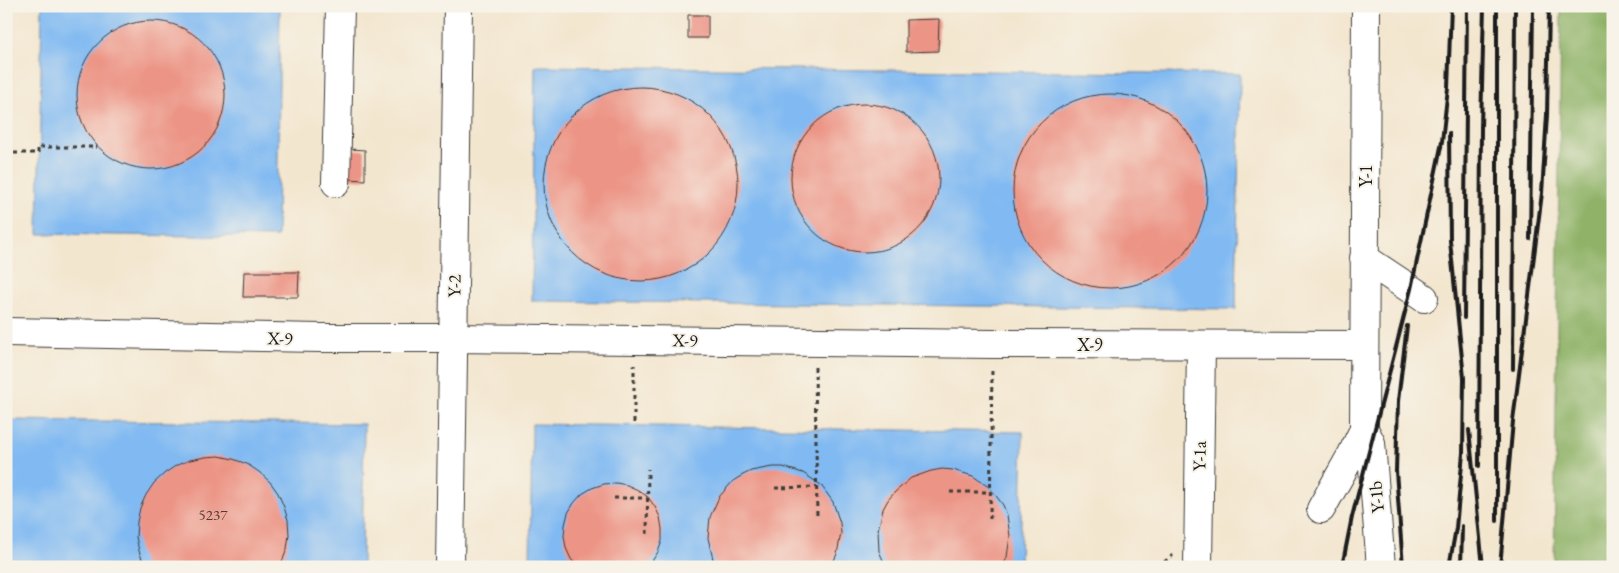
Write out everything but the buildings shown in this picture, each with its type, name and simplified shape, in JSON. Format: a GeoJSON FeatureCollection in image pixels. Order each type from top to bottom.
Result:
{"type":"FeatureCollection","features":[{"type":"Feature","properties":{"kind":"street"},"geometry":{"type":"LineString","coordinates":[[336,183],[340,6]]}},
{"type":"Feature","properties":{"kind":"street","name":"Y-2"},"geometry":{"type":"LineString","coordinates":[[450,567],[458,6]]}},
{"type":"Feature","properties":{"kind":"street","name":"Y-1"},"geometry":{"type":"LineString","coordinates":[[1364,345],[1366,6]]}},
{"type":"Feature","properties":{"kind":"street"},"geometry":{"type":"LineString","coordinates":[[1364,258],[1424,298]]}},
{"type":"Feature","properties":{"kind":"street","name":"X-9"},"geometry":{"type":"LineString","coordinates":[[6,332],[310,338],[1364,345]]}},
{"type":"Feature","properties":{"kind":"street","name":"Y-1a"},"geometry":{"type":"LineString","coordinates":[[1198,567],[1201,344]]}},
{"type":"Feature","properties":{"kind":"street","name":"Y-1b"},"geometry":{"type":"LineString","coordinates":[[1321,509],[1364,429],[1364,345]]}},
{"type":"Feature","properties":{"kind":"street","name":"Y-1b"},"geometry":{"type":"LineString","coordinates":[[1364,429],[1371,443],[1381,567]]}},
{"type":"Feature","properties":{"kind":"path"},"geometry":{"type":"LineString","coordinates":[[6,153],[38,153],[38,147],[97,147]]}},
{"type":"Feature","properties":{"kind":"path"},"geometry":{"type":"LineString","coordinates":[[634,339],[634,423]]}},
{"type":"Feature","properties":{"kind":"path"},"geometry":{"type":"LineString","coordinates":[[815,341],[817,519]]}},
{"type":"Feature","properties":{"kind":"path"},"geometry":{"type":"LineString","coordinates":[[990,519],[992,344]]}},
{"type":"Feature","properties":{"kind":"path"},"geometry":{"type":"LineString","coordinates":[[647,534],[648,468]]}},
{"type":"Feature","properties":{"kind":"path"},"geometry":{"type":"LineString","coordinates":[[775,488],[817,487]]}},
{"type":"Feature","properties":{"kind":"path"},"geometry":{"type":"LineString","coordinates":[[950,492],[990,492]]}},
{"type":"Feature","properties":{"kind":"path"},"geometry":{"type":"LineString","coordinates":[[614,498],[647,498]]}},
{"type":"Feature","properties":{"kind":"green space"},"geometry":{"type":"Polygon","coordinates":[[[1561,6],[1613,6],[1613,567],[1554,567],[1561,6]]]}},
{"type":"Feature","properties":{"kind":"water"},"geometry":{"type":"Polygon","coordinates":[[[42,6],[280,6],[277,237],[38,234],[42,6]]]}},
{"type":"Feature","properties":{"kind":"water"},"geometry":{"type":"Polygon","coordinates":[[[535,66],[1240,74],[1236,309],[532,301],[535,66]]]}},
{"type":"Feature","properties":{"kind":"water"},"geometry":{"type":"Polygon","coordinates":[[[6,420],[364,424],[362,567],[6,567],[6,420]]]}},
{"type":"Feature","properties":{"kind":"water"},"geometry":{"type":"Polygon","coordinates":[[[532,424],[1023,432],[1020,567],[530,567],[532,424]]]}},
{"type":"Feature","properties":{"kind":"railway"},"geometry":{"type":"LineString","coordinates":[[1342,567],[1352,517],[1411,289],[1442,142],[1448,88],[1451,6]]}},
{"type":"Feature","properties":{"kind":"railway"},"geometry":{"type":"LineString","coordinates":[[1464,318],[1467,6]]}},
{"type":"Feature","properties":{"kind":"railway"},"geometry":{"type":"LineString","coordinates":[[1479,466],[1481,127],[1484,6]]}},
{"type":"Feature","properties":{"kind":"railway"},"geometry":{"type":"LineString","coordinates":[[1497,6],[1497,521]]}},
{"type":"Feature","properties":{"kind":"railway"},"geometry":{"type":"LineString","coordinates":[[1513,369],[1515,6]]}},
{"type":"Feature","properties":{"kind":"railway"},"geometry":{"type":"LineString","coordinates":[[1530,239],[1533,6]]}},
{"type":"Feature","properties":{"kind":"railway"},"geometry":{"type":"LineString","coordinates":[[1500,567],[1513,421],[1542,193],[1547,115],[1549,6]]}},
{"type":"Feature","properties":{"kind":"railway"},"geometry":{"type":"LineString","coordinates":[[1449,133],[1450,241],[1464,378],[1463,453],[1456,528],[1449,567]]}},
{"type":"Feature","properties":{"kind":"railway"},"geometry":{"type":"LineString","coordinates":[[1403,567],[1396,471],[1398,401],[1407,326]]}},
{"type":"Feature","properties":{"kind":"railway"},"geometry":{"type":"LineString","coordinates":[[1469,430],[1483,567]]}},
{"type":"Feature","properties":{"kind":"railway"},"geometry":{"type":"LineString","coordinates":[[1461,567],[1462,526]]}}]}
